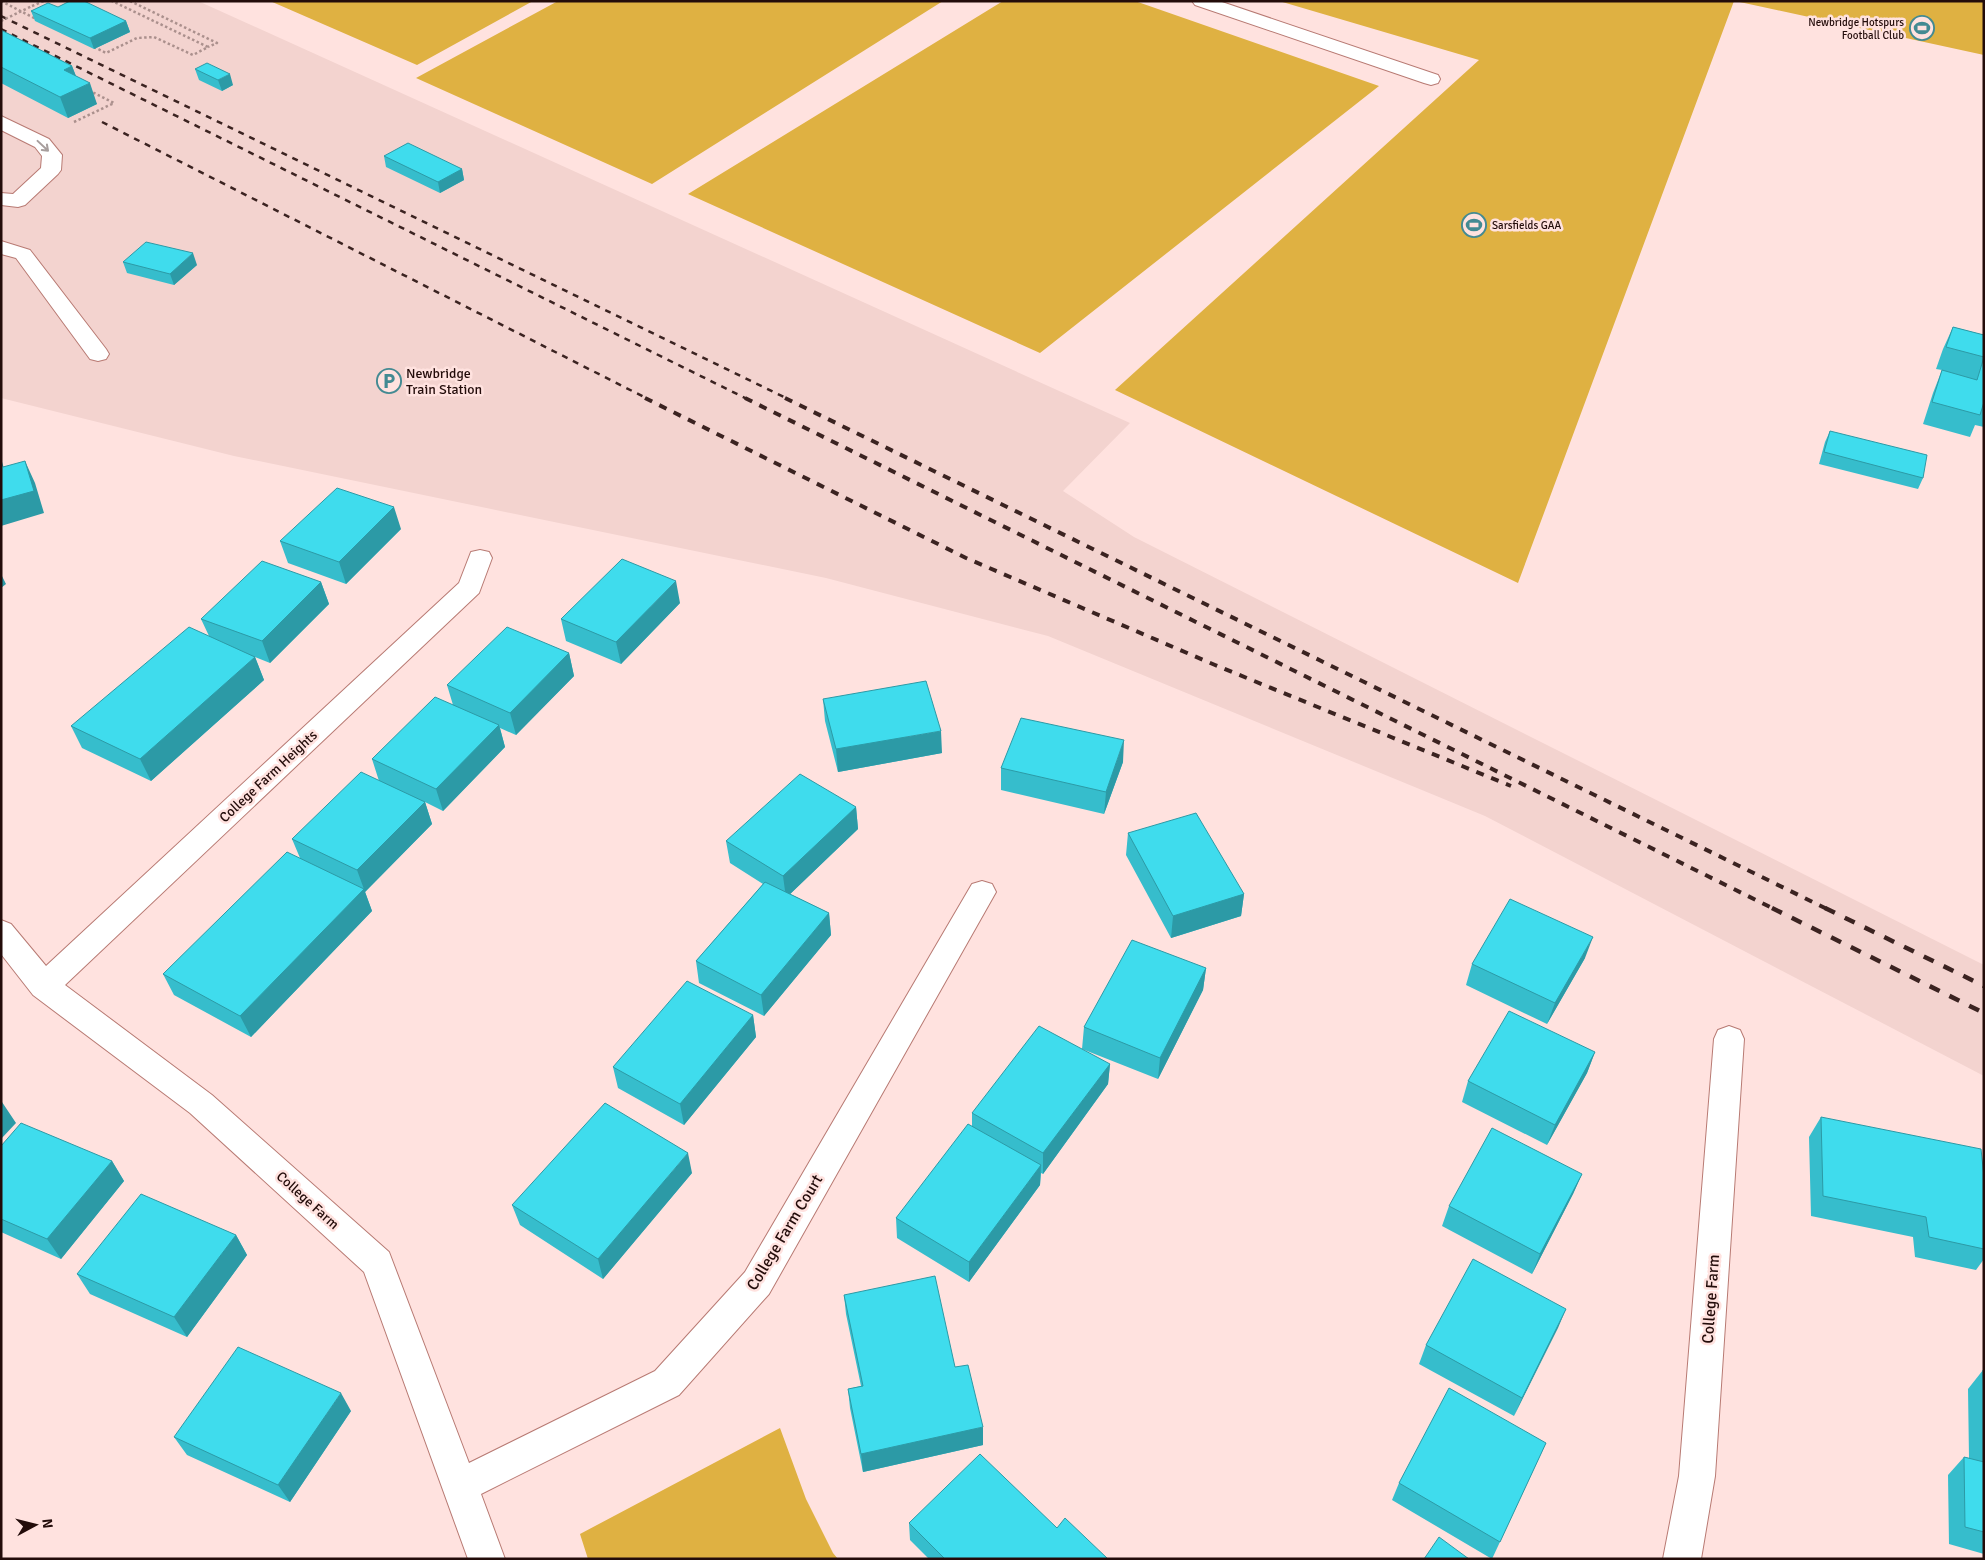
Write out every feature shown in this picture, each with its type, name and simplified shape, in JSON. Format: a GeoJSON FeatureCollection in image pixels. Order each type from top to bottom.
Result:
{"type":"FeatureCollection","features":[{"type":"Feature","properties":{"kind":"street"},"geometry":{"type":"LineString","coordinates":[[1201,1],[1431,79]]}},
{"type":"Feature","properties":{"kind":"street"},"geometry":{"type":"LineString","coordinates":[[1,122],[42,143],[52,155],[51,170],[18,201],[1,199]]}},
{"type":"Feature","properties":{"kind":"street"},"geometry":{"type":"LineString","coordinates":[[1,247],[23,254],[98,354]]}},
{"type":"Feature","properties":{"kind":"street","name":"College Farm Heights"},"geometry":{"type":"LineString","coordinates":[[44,986],[470,587],[480,558]]}},
{"type":"Feature","properties":{"kind":"street","name":"College Farm Court"},"geometry":{"type":"LineString","coordinates":[[460,1486],[667,1383],[757,1282],[982,892]]}},
{"type":"Feature","properties":{"kind":"street","name":"College Farm"},"geometry":{"type":"LineString","coordinates":[[1,932],[44,986],[201,1104],[378,1263],[487,1559]]}},
{"type":"Feature","properties":{"kind":"street","name":"College Farm"},"geometry":{"type":"LineString","coordinates":[[1682,1559],[1697,1476],[1729,1039]]}},
{"type":"Feature","properties":{"kind":"path"},"geometry":{"type":"LineString","coordinates":[[1,21],[44,1]]}},
{"type":"Feature","properties":{"kind":"path"},"geometry":{"type":"LineString","coordinates":[[112,1],[208,47]]}},
{"type":"Feature","properties":{"kind":"path"},"geometry":{"type":"LineString","coordinates":[[89,45],[106,53],[137,38],[154,37],[193,55],[217,42],[130,1]]}},
{"type":"Feature","properties":{"kind":"path"},"geometry":{"type":"LineString","coordinates":[[1,2],[39,21]]}},
{"type":"Feature","properties":{"kind":"path"},"geometry":{"type":"LineString","coordinates":[[42,143],[54,132],[114,103],[88,89]]}},
{"type":"Feature","properties":{"kind":"shaded area"},"geometry":{"type":"Polygon","coordinates":[[[1,1],[198,1],[1130,423],[1063,491],[1134,537],[1984,965],[1984,1076],[1485,816],[1048,636],[826,578],[234,456],[1,398],[1,1]]]}},
{"type":"Feature","properties":{"kind":"shaded area"},"geometry":{"type":"Polygon","coordinates":[[[270,1],[533,1],[417,65],[270,1]]]}},
{"type":"Feature","properties":{"kind":"shaded area"},"geometry":{"type":"Polygon","coordinates":[[[558,1],[943,1],[652,184],[416,78],[558,1]]]}},
{"type":"Feature","properties":{"kind":"shaded area"},"geometry":{"type":"Polygon","coordinates":[[[1003,1],[1135,1],[1379,86],[1040,353],[688,194],[1003,1]]]}},
{"type":"Feature","properties":{"kind":"shaded area","name":"Sarsfields GAA"},"geometry":{"type":"Polygon","coordinates":[[[1279,1],[1734,1],[1518,583],[1115,390],[1479,60],[1279,1]]]}},
{"type":"Feature","properties":{"kind":"shaded area","name":"Newbridge Hotspurs Football Club"},"geometry":{"type":"Polygon","coordinates":[[[1735,1],[1984,1],[1984,55],[1735,1]]]}},
{"type":"Feature","properties":{"kind":"shaded area"},"geometry":{"type":"Polygon","coordinates":[[[780,1428],[806,1499],[833,1553],[838,1559],[588,1559],[580,1534],[780,1428]]]}},
{"type":"Feature","properties":{"kind":"building"},"geometry":{"type":"Polygon","coordinates":[[[70,1],[84,1],[126,21],[90,38],[31,11],[48,3],[58,7],[70,1]]]}},
{"type":"Feature","properties":{"kind":"building"},"geometry":{"type":"Polygon","coordinates":[[[1,30],[72,66],[64,70],[90,83],[60,97],[1,67],[1,30]]]}},
{"type":"Feature","properties":{"kind":"building"},"geometry":{"type":"Polygon","coordinates":[[[207,63],[230,74],[218,80],[195,69],[207,63]]]}},
{"type":"Feature","properties":{"kind":"building"},"geometry":{"type":"Polygon","coordinates":[[[408,143],[462,169],[438,182],[384,156],[408,143]]]}},
{"type":"Feature","properties":{"kind":"building"},"geometry":{"type":"Polygon","coordinates":[[[146,242],[193,253],[170,274],[123,262],[146,242]]]}},
{"type":"Feature","properties":{"kind":"building"},"geometry":{"type":"Polygon","coordinates":[[[1953,327],[1984,335],[1984,357],[1946,347],[1953,327]]]}},
{"type":"Feature","properties":{"kind":"building"},"geometry":{"type":"Polygon","coordinates":[[[1984,357],[1984,402],[1980,415],[1932,402],[1942,370],[1977,380],[1984,357]]]}},
{"type":"Feature","properties":{"kind":"building"},"geometry":{"type":"Polygon","coordinates":[[[1830,431],[1927,455],[1923,478],[1824,452],[1830,431]]]}},
{"type":"Feature","properties":{"kind":"building"},"geometry":{"type":"Polygon","coordinates":[[[1,460],[3,467],[25,461],[34,491],[1,500],[1,460]]]}},
{"type":"Feature","properties":{"kind":"building"},"geometry":{"type":"Polygon","coordinates":[[[337,488],[394,507],[339,562],[280,541],[337,488]]]}},
{"type":"Feature","properties":{"kind":"building"},"geometry":{"type":"Polygon","coordinates":[[[622,559],[676,581],[616,642],[561,619],[622,559]]]}},
{"type":"Feature","properties":{"kind":"building"},"geometry":{"type":"Polygon","coordinates":[[[262,561],[321,582],[262,641],[201,619],[262,561]]]}},
{"type":"Feature","properties":{"kind":"building"},"geometry":{"type":"Polygon","coordinates":[[[189,627],[255,657],[140,759],[71,726],[189,627]]]}},
{"type":"Feature","properties":{"kind":"building"},"geometry":{"type":"Polygon","coordinates":[[[507,627],[569,653],[510,713],[447,685],[507,627]]]}},
{"type":"Feature","properties":{"kind":"building"},"geometry":{"type":"Polygon","coordinates":[[[926,681],[941,731],[836,749],[823,699],[926,681]]]}},
{"type":"Feature","properties":{"kind":"building"},"geometry":{"type":"Polygon","coordinates":[[[435,697],[499,725],[436,789],[372,759],[435,697]]]}},
{"type":"Feature","properties":{"kind":"building"},"geometry":{"type":"Polygon","coordinates":[[[1021,718],[1124,740],[1106,792],[1001,768],[1021,718]]]}},
{"type":"Feature","properties":{"kind":"building"},"geometry":{"type":"Polygon","coordinates":[[[361,772],[425,802],[357,870],[292,839],[361,772]]]}},
{"type":"Feature","properties":{"kind":"building"},"geometry":{"type":"Polygon","coordinates":[[[800,774],[856,807],[783,876],[726,841],[800,774]]]}},
{"type":"Feature","properties":{"kind":"building"},"geometry":{"type":"Polygon","coordinates":[[[1196,813],[1244,894],[1173,916],[1128,833],[1196,813]]]}},
{"type":"Feature","properties":{"kind":"building"},"geometry":{"type":"Polygon","coordinates":[[[287,852],[364,889],[240,1016],[163,974],[287,852]]]}},
{"type":"Feature","properties":{"kind":"building"},"geometry":{"type":"Polygon","coordinates":[[[765,882],[829,913],[761,995],[696,961],[765,882]]]}},
{"type":"Feature","properties":{"kind":"building"},"geometry":{"type":"Polygon","coordinates":[[[1510,899],[1593,937],[1555,1003],[1472,964],[1510,899]]]}},
{"type":"Feature","properties":{"kind":"building"},"geometry":{"type":"Polygon","coordinates":[[[1132,940],[1206,968],[1160,1058],[1084,1027],[1132,940]]]}},
{"type":"Feature","properties":{"kind":"building"},"geometry":{"type":"Polygon","coordinates":[[[687,981],[753,1015],[680,1104],[613,1067],[687,981]]]}},
{"type":"Feature","properties":{"kind":"building"},"geometry":{"type":"Polygon","coordinates":[[[1509,1011],[1595,1052],[1555,1125],[1468,1081],[1509,1011]]]}},
{"type":"Feature","properties":{"kind":"building"},"geometry":{"type":"Polygon","coordinates":[[[1039,1026],[1110,1064],[1043,1153],[972,1113],[1039,1026]]]}},
{"type":"Feature","properties":{"kind":"building"},"geometry":{"type":"Polygon","coordinates":[[[605,1103],[688,1153],[598,1259],[512,1205],[605,1103]]]}},
{"type":"Feature","properties":{"kind":"building"},"geometry":{"type":"Polygon","coordinates":[[[1821,1117],[1981,1149],[1984,1177],[1984,1249],[1929,1237],[1926,1217],[1823,1196],[1821,1117]]]}},
{"type":"Feature","properties":{"kind":"building"},"geometry":{"type":"Polygon","coordinates":[[[21,1123],[112,1161],[47,1239],[1,1219],[1,1146],[21,1123]]]}},
{"type":"Feature","properties":{"kind":"building"},"geometry":{"type":"Polygon","coordinates":[[[968,1124],[1041,1165],[969,1262],[896,1218],[968,1124]]]}},
{"type":"Feature","properties":{"kind":"building"},"geometry":{"type":"Polygon","coordinates":[[[1492,1128],[1582,1174],[1540,1254],[1449,1206],[1492,1128]]]}},
{"type":"Feature","properties":{"kind":"building"},"geometry":{"type":"Polygon","coordinates":[[[141,1194],[236,1235],[174,1317],[77,1274],[141,1194]]]}},
{"type":"Feature","properties":{"kind":"building"},"geometry":{"type":"Polygon","coordinates":[[[1473,1259],[1566,1309],[1522,1398],[1426,1345],[1473,1259]]]}},
{"type":"Feature","properties":{"kind":"building"},"geometry":{"type":"Polygon","coordinates":[[[935,1276],[955,1367],[968,1365],[983,1427],[861,1454],[848,1389],[863,1386],[844,1295],[935,1276]]]}},
{"type":"Feature","properties":{"kind":"building"},"geometry":{"type":"Polygon","coordinates":[[[238,1347],[341,1393],[278,1485],[174,1437],[238,1347]]]}},
{"type":"Feature","properties":{"kind":"building"},"geometry":{"type":"Polygon","coordinates":[[[1983,1370],[1984,1370],[1984,1403],[1983,1370]]]}},
{"type":"Feature","properties":{"kind":"building"},"geometry":{"type":"Polygon","coordinates":[[[1449,1388],[1546,1443],[1500,1542],[1399,1483],[1449,1388]]]}},
{"type":"Feature","properties":{"kind":"building"},"geometry":{"type":"Polygon","coordinates":[[[980,1454],[1057,1528],[1065,1518],[1108,1559],[945,1559],[909,1523],[980,1454]]]}},
{"type":"Feature","properties":{"kind":"building"},"geometry":{"type":"Polygon","coordinates":[[[1964,1457],[1984,1462],[1984,1532],[1965,1527],[1964,1457]]]}},
{"type":"Feature","properties":{"kind":"building"},"geometry":{"type":"Polygon","coordinates":[[[1439,1537],[1469,1559],[1424,1559],[1439,1537]]]}},
{"type":"Feature","properties":{"kind":"railway"},"geometry":{"type":"LineString","coordinates":[[1,16],[788,399]]}},
{"type":"Feature","properties":{"kind":"railway"},"geometry":{"type":"LineString","coordinates":[[1,29],[747,399]]}},
{"type":"Feature","properties":{"kind":"railway"},"geometry":{"type":"LineString","coordinates":[[102,122],[648,399]]}},
{"type":"Feature","properties":{"kind":"railway"},"geometry":{"type":"LineString","coordinates":[[645,398],[966,558],[1215,665],[1511,786]]}},
{"type":"Feature","properties":{"kind":"railway"},"geometry":{"type":"LineString","coordinates":[[745,398],[1774,909]]}},
{"type":"Feature","properties":{"kind":"railway"},"geometry":{"type":"LineString","coordinates":[[785,398],[1827,909]]}},
{"type":"Feature","properties":{"kind":"railway"},"geometry":{"type":"LineString","coordinates":[[1772,908],[1984,1013]]}},
{"type":"Feature","properties":{"kind":"railway"},"geometry":{"type":"LineString","coordinates":[[1825,908],[1984,986]]}},
{"type":"Feature","properties":{"kind":"place","name":"Newbridge Hotspurs Football Club"},"geometry":{"type":"Point","coordinates":[1922,28]}},
{"type":"Feature","properties":{"kind":"place","name":"Sarsfields GAA"},"geometry":{"type":"Point","coordinates":[1474,225]}},
{"type":"Feature","properties":{"kind":"place","name":"Newbridge Train Station"},"geometry":{"type":"Point","coordinates":[389,381]}}]}
